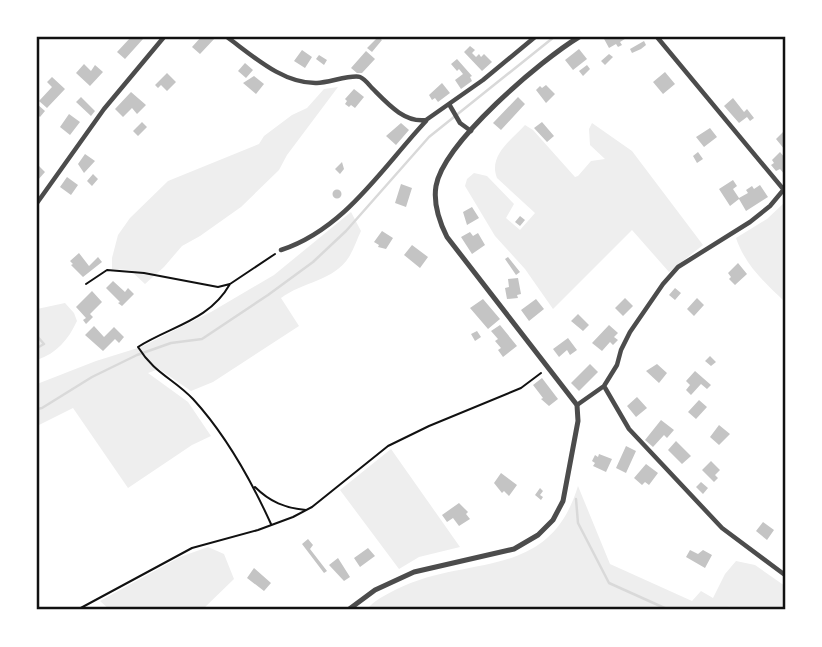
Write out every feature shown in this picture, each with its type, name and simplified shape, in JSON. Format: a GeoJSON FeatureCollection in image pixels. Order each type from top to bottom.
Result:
{"type":"FeatureCollection","features":[{"type":"Feature","properties":{"kind":"street"},"geometry":{"type":"LineString","coordinates":[[37,203],[104,109],[163,37]]}},
{"type":"Feature","properties":{"kind":"street"},"geometry":{"type":"LineString","coordinates":[[227,37],[292,80],[320,83],[358,77],[403,115],[417,121],[426,120]]}},
{"type":"Feature","properties":{"kind":"street"},"geometry":{"type":"LineString","coordinates":[[281,250],[312,237],[348,211],[426,120],[450,107],[535,37]]}},
{"type":"Feature","properties":{"kind":"street"},"geometry":{"type":"LineString","coordinates":[[348,610],[375,590],[404,576],[514,549],[538,536],[553,520],[563,501],[578,421],[577,405],[462,257],[440,224],[436,197],[439,178],[447,161],[471,131],[521,82],[579,37]]}},
{"type":"Feature","properties":{"kind":"street"},"geometry":{"type":"LineString","coordinates":[[577,405],[604,386],[617,365],[630,332],[671,274],[684,262],[750,222],[785,189],[657,37]]}},
{"type":"Feature","properties":{"kind":"street"},"geometry":{"type":"LineString","coordinates":[[450,107],[460,123],[471,131]]}},
{"type":"Feature","properties":{"kind":"street"},"geometry":{"type":"LineString","coordinates":[[604,386],[629,429],[722,528],[785,575]]}},
{"type":"Feature","properties":{"kind":"path"},"geometry":{"type":"LineString","coordinates":[[86,284],[107,270],[144,273],[218,287],[230,284],[281,250]]}},
{"type":"Feature","properties":{"kind":"path"},"geometry":{"type":"LineString","coordinates":[[230,284],[221,300],[206,312],[138,347],[155,370],[188,394],[205,411],[253,485],[272,525]]}},
{"type":"Feature","properties":{"kind":"path"},"geometry":{"type":"LineString","coordinates":[[77,610],[192,548],[272,525],[307,510],[388,446],[521,388],[548,368]]}},
{"type":"Feature","properties":{"kind":"path"},"geometry":{"type":"LineString","coordinates":[[253,485],[277,504],[291,509],[307,510]]}},
{"type":"Feature","properties":{"kind":"shaded area"},"geometry":{"type":"Polygon","coordinates":[[[338,87],[287,155],[279,170],[241,207],[182,246],[145,284],[130,270],[112,269],[118,235],[130,218],[168,181],[259,144],[264,136],[292,115],[307,108],[324,89],[338,87]]]}},
{"type":"Feature","properties":{"kind":"shaded area"},"geometry":{"type":"Polygon","coordinates":[[[592,123],[632,151],[703,245],[669,272],[632,230],[553,309],[525,269],[495,236],[465,186],[467,179],[474,173],[487,176],[514,204],[506,218],[520,230],[535,213],[497,178],[496,163],[502,149],[525,125],[533,130],[575,177],[591,161],[605,159],[590,145],[589,129],[592,123]]]}},
{"type":"Feature","properties":{"kind":"shaded area"},"geometry":{"type":"Polygon","coordinates":[[[785,202],[785,302],[750,265],[736,238],[767,219],[785,202]]]}},
{"type":"Feature","properties":{"kind":"shaded area"},"geometry":{"type":"Polygon","coordinates":[[[351,212],[361,231],[343,265],[281,298],[299,326],[213,382],[191,391],[159,369],[148,373],[188,402],[211,436],[192,445],[128,488],[73,408],[37,426],[37,384],[141,347],[211,312],[274,275],[351,212]]]}},
{"type":"Feature","properties":{"kind":"shaded area"},"geometry":{"type":"Polygon","coordinates":[[[65,303],[77,321],[61,345],[37,360],[37,309],[65,303]]]}},
{"type":"Feature","properties":{"kind":"shaded area"},"geometry":{"type":"Polygon","coordinates":[[[391,449],[460,547],[419,557],[399,569],[340,490],[391,449]]]}},
{"type":"Feature","properties":{"kind":"shaded area"},"geometry":{"type":"Polygon","coordinates":[[[578,486],[610,564],[692,601],[701,591],[713,598],[725,574],[736,561],[755,565],[785,586],[785,610],[735,610],[727,605],[733,610],[366,610],[388,593],[424,578],[527,552],[547,538],[565,517],[578,486]]]}},
{"type":"Feature","properties":{"kind":"shaded area"},"geometry":{"type":"Polygon","coordinates":[[[208,547],[224,554],[234,579],[202,610],[110,610],[100,601],[180,557],[208,547]]]}},
{"type":"Feature","properties":{"kind":"building"},"geometry":{"type":"Polygon","coordinates":[[[131,37],[143,39],[125,59],[117,52],[131,37]]]}},
{"type":"Feature","properties":{"kind":"building"},"geometry":{"type":"Polygon","coordinates":[[[201,37],[216,37],[200,54],[192,47],[201,37]]]}},
{"type":"Feature","properties":{"kind":"building"},"geometry":{"type":"Polygon","coordinates":[[[378,37],[382,40],[372,52],[367,48],[378,37]]]}},
{"type":"Feature","properties":{"kind":"building"},"geometry":{"type":"Polygon","coordinates":[[[603,37],[628,37],[620,42],[622,45],[618,47],[616,44],[609,48],[603,37]]]}},
{"type":"Feature","properties":{"kind":"building"},"geometry":{"type":"Polygon","coordinates":[[[644,41],[646,45],[632,53],[630,49],[644,41]]]}},
{"type":"Feature","properties":{"kind":"building"},"geometry":{"type":"Polygon","coordinates":[[[470,46],[475,50],[472,53],[476,57],[484,54],[492,62],[482,71],[464,52],[470,46]]]}},
{"type":"Feature","properties":{"kind":"building"},"geometry":{"type":"Polygon","coordinates":[[[579,49],[587,59],[573,70],[565,60],[579,49]]]}},
{"type":"Feature","properties":{"kind":"building"},"geometry":{"type":"Polygon","coordinates":[[[302,50],[312,57],[305,68],[294,61],[302,50]]]}},
{"type":"Feature","properties":{"kind":"building"},"geometry":{"type":"Polygon","coordinates":[[[366,51],[375,59],[362,73],[357,73],[351,68],[366,51]]]}},
{"type":"Feature","properties":{"kind":"building"},"geometry":{"type":"Polygon","coordinates":[[[609,54],[613,57],[605,65],[601,61],[609,54]]]}},
{"type":"Feature","properties":{"kind":"building"},"geometry":{"type":"Polygon","coordinates":[[[319,55],[327,60],[324,65],[316,59],[319,55]]]}},
{"type":"Feature","properties":{"kind":"building"},"geometry":{"type":"Polygon","coordinates":[[[457,59],[472,76],[472,81],[461,89],[455,80],[463,74],[451,64],[457,59]]]}},
{"type":"Feature","properties":{"kind":"building"},"geometry":{"type":"Polygon","coordinates":[[[245,63],[253,70],[246,78],[238,71],[245,63]]]}},
{"type":"Feature","properties":{"kind":"building"},"geometry":{"type":"Polygon","coordinates":[[[84,64],[91,71],[95,65],[103,72],[90,86],[76,73],[84,64]]]}},
{"type":"Feature","properties":{"kind":"building"},"geometry":{"type":"Polygon","coordinates":[[[587,65],[590,69],[583,76],[579,71],[587,65]]]}},
{"type":"Feature","properties":{"kind":"building"},"geometry":{"type":"Polygon","coordinates":[[[665,72],[675,84],[663,94],[653,82],[665,72]]]}},
{"type":"Feature","properties":{"kind":"building"},"geometry":{"type":"Polygon","coordinates":[[[167,73],[176,82],[167,91],[161,85],[158,88],[155,85],[167,73]]]}},
{"type":"Feature","properties":{"kind":"building"},"geometry":{"type":"Polygon","coordinates":[[[254,76],[264,84],[256,94],[243,83],[254,76]]]}},
{"type":"Feature","properties":{"kind":"building"},"geometry":{"type":"Polygon","coordinates":[[[52,77],[65,89],[47,108],[39,101],[52,87],[47,82],[52,77]]]}},
{"type":"Feature","properties":{"kind":"building"},"geometry":{"type":"Polygon","coordinates":[[[442,83],[450,93],[438,102],[435,98],[432,100],[429,95],[442,83]]]}},
{"type":"Feature","properties":{"kind":"building"},"geometry":{"type":"Polygon","coordinates":[[[546,85],[555,94],[546,103],[536,90],[546,85]]]}},
{"type":"Feature","properties":{"kind":"building"},"geometry":{"type":"Polygon","coordinates":[[[354,89],[364,97],[355,108],[345,104],[345,99],[354,89]]]}},
{"type":"Feature","properties":{"kind":"building"},"geometry":{"type":"Polygon","coordinates":[[[131,92],[146,105],[137,114],[132,108],[123,117],[115,109],[131,92]]]}},
{"type":"Feature","properties":{"kind":"building"},"geometry":{"type":"Polygon","coordinates":[[[81,97],[95,111],[91,116],[76,102],[81,97]]]}},
{"type":"Feature","properties":{"kind":"building"},"geometry":{"type":"Polygon","coordinates":[[[518,97],[525,104],[501,130],[493,123],[518,97]]]}},
{"type":"Feature","properties":{"kind":"building"},"geometry":{"type":"Polygon","coordinates":[[[733,98],[744,112],[747,109],[754,118],[750,121],[747,117],[739,123],[724,106],[733,98]]]}},
{"type":"Feature","properties":{"kind":"building"},"geometry":{"type":"Polygon","coordinates":[[[37,104],[45,111],[40,117],[37,114],[37,104]]]}},
{"type":"Feature","properties":{"kind":"building"},"geometry":{"type":"Polygon","coordinates":[[[69,114],[80,122],[70,135],[60,127],[69,114]]]}},
{"type":"Feature","properties":{"kind":"building"},"geometry":{"type":"Polygon","coordinates":[[[142,122],[147,127],[138,136],[133,131],[142,122]]]}},
{"type":"Feature","properties":{"kind":"building"},"geometry":{"type":"Polygon","coordinates":[[[542,122],[554,136],[547,142],[534,128],[542,122]]]}},
{"type":"Feature","properties":{"kind":"building"},"geometry":{"type":"Polygon","coordinates":[[[401,123],[409,130],[396,145],[386,136],[401,123]]]}},
{"type":"Feature","properties":{"kind":"building"},"geometry":{"type":"Polygon","coordinates":[[[710,128],[717,137],[704,147],[696,137],[710,128]]]}},
{"type":"Feature","properties":{"kind":"building"},"geometry":{"type":"Polygon","coordinates":[[[785,130],[785,150],[776,139],[785,130]]]}},
{"type":"Feature","properties":{"kind":"building"},"geometry":{"type":"Polygon","coordinates":[[[698,152],[703,159],[697,163],[693,156],[698,152]]]}},
{"type":"Feature","properties":{"kind":"building"},"geometry":{"type":"Polygon","coordinates":[[[780,152],[785,158],[785,175],[771,165],[780,152]]]}},
{"type":"Feature","properties":{"kind":"building"},"geometry":{"type":"Polygon","coordinates":[[[85,154],[95,161],[84,173],[78,164],[85,154]]]}},
{"type":"Feature","properties":{"kind":"building"},"geometry":{"type":"Polygon","coordinates":[[[342,162],[344,169],[340,174],[335,169],[342,162]]]}},
{"type":"Feature","properties":{"kind":"building"},"geometry":{"type":"Polygon","coordinates":[[[39,166],[45,172],[37,181],[37,168],[39,166]]]}},
{"type":"Feature","properties":{"kind":"building"},"geometry":{"type":"Polygon","coordinates":[[[93,174],[98,179],[92,186],[87,181],[93,174]]]}},
{"type":"Feature","properties":{"kind":"building"},"geometry":{"type":"Polygon","coordinates":[[[67,177],[78,185],[71,195],[60,187],[67,177]]]}},
{"type":"Feature","properties":{"kind":"building"},"geometry":{"type":"Polygon","coordinates":[[[733,180],[737,186],[733,189],[739,198],[748,193],[746,190],[752,186],[754,189],[760,185],[768,197],[746,211],[739,199],[730,206],[719,189],[733,180]]]}},
{"type":"Feature","properties":{"kind":"building"},"geometry":{"type":"Polygon","coordinates":[[[401,184],[412,188],[406,207],[395,203],[401,184]]]}},
{"type":"Feature","properties":{"kind":"building"},"geometry":{"type":"Polygon","coordinates":[[[337,189],[342,194],[337,199],[332,194],[337,189]]]}},
{"type":"Feature","properties":{"kind":"building"},"geometry":{"type":"Polygon","coordinates":[[[472,207],[479,218],[467,225],[463,212],[472,207]]]}},
{"type":"Feature","properties":{"kind":"building"},"geometry":{"type":"Polygon","coordinates":[[[520,216],[525,220],[520,226],[515,222],[520,216]]]}},
{"type":"Feature","properties":{"kind":"building"},"geometry":{"type":"Polygon","coordinates":[[[382,231],[393,238],[386,249],[378,247],[374,242],[382,231]]]}},
{"type":"Feature","properties":{"kind":"building"},"geometry":{"type":"Polygon","coordinates":[[[470,232],[473,236],[478,233],[485,245],[472,254],[461,237],[470,232]]]}},
{"type":"Feature","properties":{"kind":"building"},"geometry":{"type":"Polygon","coordinates":[[[412,245],[428,257],[420,268],[404,255],[412,245]]]}},
{"type":"Feature","properties":{"kind":"building"},"geometry":{"type":"Polygon","coordinates":[[[79,253],[89,266],[98,257],[102,262],[83,277],[70,261],[79,253]]]}},
{"type":"Feature","properties":{"kind":"building"},"geometry":{"type":"Polygon","coordinates":[[[508,257],[520,272],[516,275],[505,259],[508,257]]]}},
{"type":"Feature","properties":{"kind":"building"},"geometry":{"type":"Polygon","coordinates":[[[738,263],[747,274],[735,285],[729,279],[731,277],[728,273],[738,263]]]}},
{"type":"Feature","properties":{"kind":"building"},"geometry":{"type":"Polygon","coordinates":[[[518,278],[521,294],[517,295],[518,298],[507,299],[505,288],[509,287],[508,279],[518,278]]]}},
{"type":"Feature","properties":{"kind":"building"},"geometry":{"type":"Polygon","coordinates":[[[113,281],[125,292],[128,288],[134,294],[122,306],[106,288],[113,281]]]}},
{"type":"Feature","properties":{"kind":"building"},"geometry":{"type":"Polygon","coordinates":[[[675,288],[681,293],[675,300],[669,295],[675,288]]]}},
{"type":"Feature","properties":{"kind":"building"},"geometry":{"type":"Polygon","coordinates":[[[92,291],[102,302],[90,314],[93,317],[86,324],[83,320],[86,318],[76,307],[92,291]]]}},
{"type":"Feature","properties":{"kind":"building"},"geometry":{"type":"Polygon","coordinates":[[[625,298],[633,306],[623,316],[615,308],[625,298]]]}},
{"type":"Feature","properties":{"kind":"building"},"geometry":{"type":"Polygon","coordinates":[[[697,298],[704,305],[694,316],[687,309],[697,298]]]}},
{"type":"Feature","properties":{"kind":"building"},"geometry":{"type":"Polygon","coordinates":[[[483,299],[500,319],[488,329],[470,308],[483,299]]]}},
{"type":"Feature","properties":{"kind":"building"},"geometry":{"type":"Polygon","coordinates":[[[536,299],[544,309],[529,321],[521,310],[536,299]]]}},
{"type":"Feature","properties":{"kind":"building"},"geometry":{"type":"Polygon","coordinates":[[[578,314],[589,325],[583,331],[571,321],[578,314]]]}},
{"type":"Feature","properties":{"kind":"building"},"geometry":{"type":"Polygon","coordinates":[[[500,325],[517,346],[503,357],[498,350],[501,348],[495,341],[498,339],[491,331],[500,325]]]}},
{"type":"Feature","properties":{"kind":"building"},"geometry":{"type":"Polygon","coordinates":[[[609,325],[618,333],[614,337],[618,340],[613,345],[610,342],[602,351],[592,343],[609,325]]]}},
{"type":"Feature","properties":{"kind":"building"},"geometry":{"type":"Polygon","coordinates":[[[94,326],[104,337],[114,327],[124,337],[119,343],[115,339],[103,351],[85,335],[94,326]]]}},
{"type":"Feature","properties":{"kind":"building"},"geometry":{"type":"Polygon","coordinates":[[[477,331],[481,337],[475,341],[471,334],[477,331]]]}},
{"type":"Feature","properties":{"kind":"building"},"geometry":{"type":"Polygon","coordinates":[[[568,338],[577,350],[570,355],[567,350],[559,357],[553,349],[568,338]]]}},
{"type":"Feature","properties":{"kind":"building"},"geometry":{"type":"Polygon","coordinates":[[[710,356],[716,362],[711,366],[705,361],[710,356]]]}},
{"type":"Feature","properties":{"kind":"building"},"geometry":{"type":"Polygon","coordinates":[[[590,364],[598,372],[579,391],[571,383],[590,364]]]}},
{"type":"Feature","properties":{"kind":"building"},"geometry":{"type":"Polygon","coordinates":[[[657,364],[667,373],[659,383],[646,371],[657,364]]]}},
{"type":"Feature","properties":{"kind":"building"},"geometry":{"type":"Polygon","coordinates":[[[695,371],[711,385],[707,389],[701,384],[691,395],[686,390],[690,385],[686,381],[695,371]]]}},
{"type":"Feature","properties":{"kind":"building"},"geometry":{"type":"Polygon","coordinates":[[[542,378],[558,399],[549,406],[541,399],[543,398],[533,385],[542,378]]]}},
{"type":"Feature","properties":{"kind":"building"},"geometry":{"type":"Polygon","coordinates":[[[637,397],[647,408],[636,417],[627,406],[637,397]]]}},
{"type":"Feature","properties":{"kind":"building"},"geometry":{"type":"Polygon","coordinates":[[[699,400],[707,407],[696,419],[688,412],[699,400]]]}},
{"type":"Feature","properties":{"kind":"building"},"geometry":{"type":"Polygon","coordinates":[[[661,420],[674,430],[667,438],[664,435],[653,447],[645,440],[661,420]]]}},
{"type":"Feature","properties":{"kind":"building"},"geometry":{"type":"Polygon","coordinates":[[[719,425],[730,434],[719,445],[710,437],[719,425]]]}},
{"type":"Feature","properties":{"kind":"building"},"geometry":{"type":"Polygon","coordinates":[[[676,441],[691,456],[682,464],[668,450],[676,441]]]}},
{"type":"Feature","properties":{"kind":"building"},"geometry":{"type":"Polygon","coordinates":[[[626,446],[636,451],[626,473],[616,468],[626,446]]]}},
{"type":"Feature","properties":{"kind":"building"},"geometry":{"type":"Polygon","coordinates":[[[599,454],[612,459],[606,472],[593,466],[595,455],[598,457],[599,454]]]}},
{"type":"Feature","properties":{"kind":"building"},"geometry":{"type":"Polygon","coordinates":[[[711,461],[720,470],[715,475],[718,478],[714,482],[702,470],[711,461]]]}},
{"type":"Feature","properties":{"kind":"building"},"geometry":{"type":"Polygon","coordinates":[[[646,464],[658,473],[649,485],[645,482],[642,485],[634,478],[646,464]]]}},
{"type":"Feature","properties":{"kind":"building"},"geometry":{"type":"Polygon","coordinates":[[[501,473],[517,485],[509,496],[504,491],[502,493],[494,483],[501,473]]]}},
{"type":"Feature","properties":{"kind":"building"},"geometry":{"type":"Polygon","coordinates":[[[701,482],[708,488],[703,494],[696,487],[701,482]]]}},
{"type":"Feature","properties":{"kind":"building"},"geometry":{"type":"Polygon","coordinates":[[[540,488],[543,491],[541,500],[535,495],[540,488]]]}},
{"type":"Feature","properties":{"kind":"building"},"geometry":{"type":"Polygon","coordinates":[[[459,503],[468,512],[466,514],[470,519],[459,526],[453,518],[447,522],[442,515],[459,503]]]}},
{"type":"Feature","properties":{"kind":"building"},"geometry":{"type":"Polygon","coordinates":[[[763,522],[774,530],[767,540],[756,531],[763,522]]]}},
{"type":"Feature","properties":{"kind":"building"},"geometry":{"type":"Polygon","coordinates":[[[308,539],[313,545],[310,549],[327,571],[324,573],[302,544],[308,539]]]}},
{"type":"Feature","properties":{"kind":"building"},"geometry":{"type":"Polygon","coordinates":[[[368,548],[375,556],[360,567],[354,558],[368,548]]]}},
{"type":"Feature","properties":{"kind":"building"},"geometry":{"type":"Polygon","coordinates":[[[690,550],[698,554],[703,550],[712,555],[705,568],[686,557],[690,550]]]}},
{"type":"Feature","properties":{"kind":"building"},"geometry":{"type":"Polygon","coordinates":[[[338,558],[350,577],[344,581],[329,565],[338,558]]]}},
{"type":"Feature","properties":{"kind":"building"},"geometry":{"type":"Polygon","coordinates":[[[254,568],[271,583],[264,591],[247,578],[254,568]]]}},
{"type":"Feature","properties":{"kind":"waterway"},"geometry":{"type":"LineString","coordinates":[[37,409],[137,355],[171,343],[202,339],[268,295],[313,262],[346,231],[429,137],[554,37]]}},
{"type":"Feature","properties":{"kind":"waterway"},"geometry":{"type":"LineString","coordinates":[[37,336],[44,344],[37,348]]}},
{"type":"Feature","properties":{"kind":"waterway"},"geometry":{"type":"LineString","coordinates":[[576,499],[578,523],[609,583],[669,610]]}}]}
